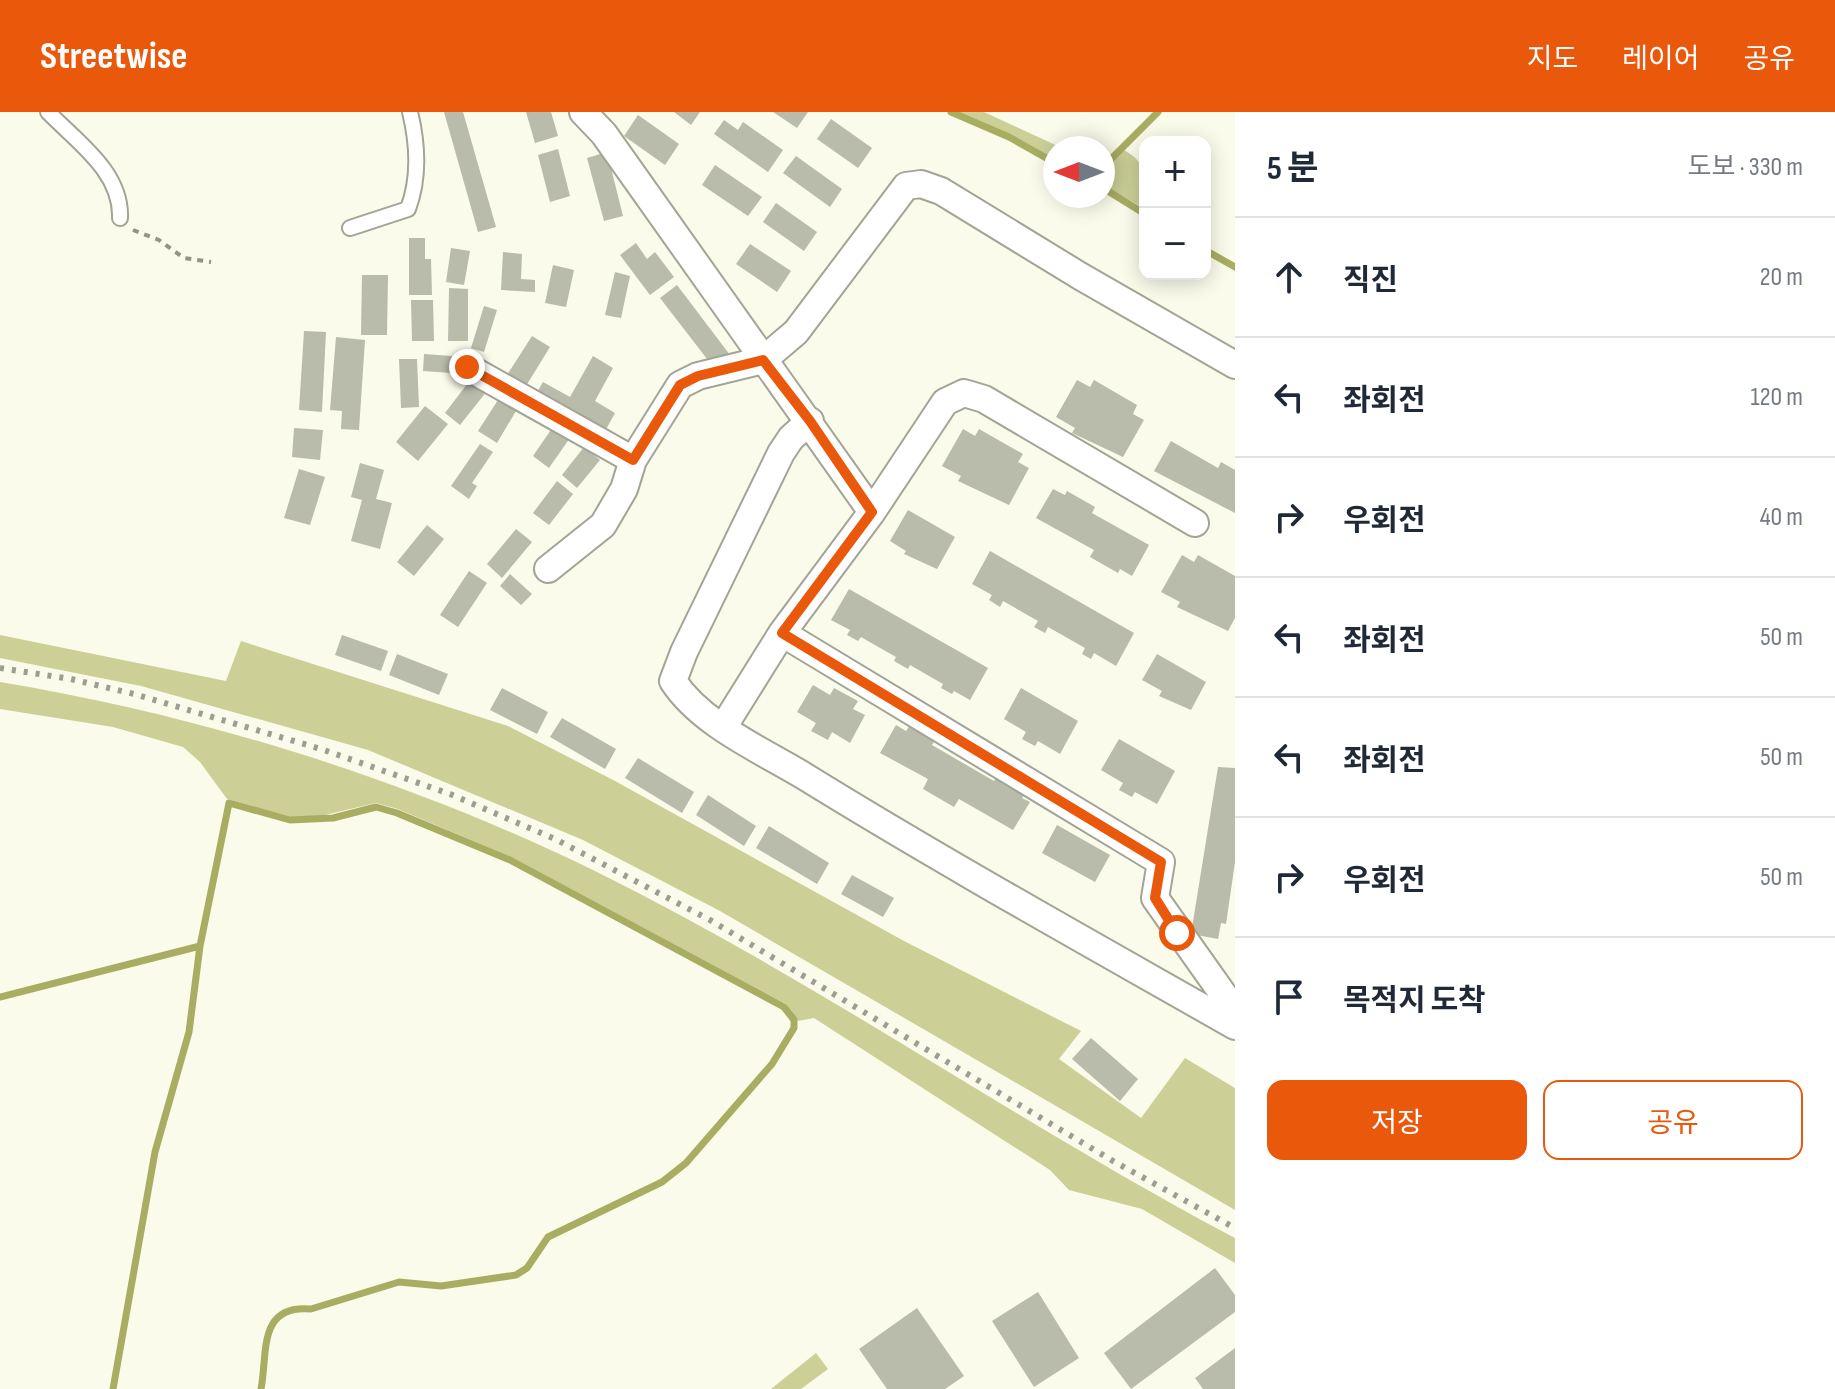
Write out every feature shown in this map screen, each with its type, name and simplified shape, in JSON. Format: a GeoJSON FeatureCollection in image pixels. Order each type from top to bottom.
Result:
{"type":"FeatureCollection","features":[{"type":"Feature","properties":{"kind":"street"},"geometry":{"type":"LineString","coordinates":[[583,112],[604,134],[872,512]]}},
{"type":"Feature","properties":{"kind":"street"},"geometry":{"type":"LineString","coordinates":[[548,569],[603,525],[624,489],[633,460],[680,385],[698,376],[763,360],[796,332],[906,186],[921,184],[941,191],[1235,365]]}},
{"type":"Feature","properties":{"kind":"street"},"geometry":{"type":"LineString","coordinates":[[467,367],[633,460]]}},
{"type":"Feature","properties":{"kind":"street"},"geometry":{"type":"LineString","coordinates":[[724,726],[782,633],[872,512],[945,402],[964,393],[984,399],[1195,523]]}},
{"type":"Feature","properties":{"kind":"street"},"geometry":{"type":"LineString","coordinates":[[810,421],[791,438],[781,453],[673,681],[683,696],[724,726],[867,815],[1235,1026]]}},
{"type":"Feature","properties":{"kind":"street"},"geometry":{"type":"LineString","coordinates":[[782,633],[1161,862],[1155,898],[1235,1011]]}},
{"type":"Feature","properties":{"kind":"lane"},"geometry":{"type":"LineString","coordinates":[[48,112],[77,137],[109,178],[121,202],[120,218]]}},
{"type":"Feature","properties":{"kind":"lane"},"geometry":{"type":"LineString","coordinates":[[350,228],[408,209],[416,186],[417,151],[410,112]]}},
{"type":"Feature","properties":{"kind":"path"},"geometry":{"type":"LineString","coordinates":[[120,218],[118,223],[159,240],[184,258],[211,262]]}},
{"type":"Feature","properties":{"kind":"green space"},"geometry":{"type":"Polygon","coordinates":[[[956,112],[984,112],[1043,139],[1043,154],[956,112]]]}},
{"type":"Feature","properties":{"kind":"green space"},"geometry":{"type":"Polygon","coordinates":[[[1124,150],[1139,163],[1139,206],[1115,192],[1115,159],[1124,150]]]}},
{"type":"Feature","properties":{"kind":"green space"},"geometry":{"type":"Polygon","coordinates":[[[0,635],[226,681],[241,641],[508,726],[615,781],[904,941],[1081,1031],[1059,1059],[1141,1118],[1185,1058],[1235,1088],[1235,1210],[720,911],[583,840],[368,750],[141,686],[0,658],[0,635]]]}},
{"type":"Feature","properties":{"kind":"green space"},"geometry":{"type":"Polygon","coordinates":[[[0,682],[154,713],[306,756],[455,809],[599,873],[761,960],[1075,1148],[1235,1238],[1235,1263],[1142,1209],[1069,1190],[1050,1170],[814,1018],[798,1021],[786,1004],[511,857],[398,809],[376,803],[316,817],[291,817],[227,799],[200,762],[183,747],[113,727],[0,709],[0,682]]]}},
{"type":"Feature","properties":{"kind":"green space"},"geometry":{"type":"Polygon","coordinates":[[[816,1353],[828,1369],[801,1389],[771,1389],[816,1353]]]}},
{"type":"Feature","properties":{"kind":"building"},"geometry":{"type":"Polygon","coordinates":[[[444,112],[463,112],[496,227],[478,232],[444,112]]]}},
{"type":"Feature","properties":{"kind":"building"},"geometry":{"type":"Polygon","coordinates":[[[526,112],[551,112],[558,136],[535,143],[526,112]]]}},
{"type":"Feature","properties":{"kind":"building"},"geometry":{"type":"Polygon","coordinates":[[[674,112],[700,112],[691,125],[674,112]]]}},
{"type":"Feature","properties":{"kind":"building"},"geometry":{"type":"Polygon","coordinates":[[[773,112],[808,112],[797,128],[773,112]]]}},
{"type":"Feature","properties":{"kind":"building"},"geometry":{"type":"Polygon","coordinates":[[[638,115],[679,144],[665,165],[624,136],[638,115]]]}},
{"type":"Feature","properties":{"kind":"building"},"geometry":{"type":"Polygon","coordinates":[[[831,119],[872,148],[858,168],[817,139],[831,119]]]}},
{"type":"Feature","properties":{"kind":"building"},"geometry":{"type":"Polygon","coordinates":[[[724,120],[738,130],[743,122],[783,150],[768,172],[714,134],[724,120]]]}},
{"type":"Feature","properties":{"kind":"building"},"geometry":{"type":"Polygon","coordinates":[[[558,149],[570,196],[550,202],[538,155],[558,149]]]}},
{"type":"Feature","properties":{"kind":"building"},"geometry":{"type":"Polygon","coordinates":[[[607,152],[623,216],[604,221],[587,158],[607,152]]]}},
{"type":"Feature","properties":{"kind":"building"},"geometry":{"type":"Polygon","coordinates":[[[796,156],[842,189],[830,207],[783,173],[796,156]]]}},
{"type":"Feature","properties":{"kind":"building"},"geometry":{"type":"Polygon","coordinates":[[[715,165],[762,197],[748,216],[702,185],[715,165]]]}},
{"type":"Feature","properties":{"kind":"building"},"geometry":{"type":"Polygon","coordinates":[[[776,203],[817,232],[804,251],[763,222],[776,203]]]}},
{"type":"Feature","properties":{"kind":"building"},"geometry":{"type":"Polygon","coordinates":[[[409,238],[425,238],[425,259],[431,259],[432,295],[409,295],[409,238]]]}},
{"type":"Feature","properties":{"kind":"building"},"geometry":{"type":"Polygon","coordinates":[[[636,243],[647,259],[655,252],[674,277],[650,295],[620,255],[636,243]]]}},
{"type":"Feature","properties":{"kind":"building"},"geometry":{"type":"Polygon","coordinates":[[[750,244],[791,271],[777,292],[736,264],[750,244]]]}},
{"type":"Feature","properties":{"kind":"building"},"geometry":{"type":"Polygon","coordinates":[[[451,248],[470,251],[464,285],[446,282],[451,248]]]}},
{"type":"Feature","properties":{"kind":"building"},"geometry":{"type":"Polygon","coordinates":[[[503,252],[522,254],[521,279],[535,280],[535,292],[501,290],[503,252]]]}},
{"type":"Feature","properties":{"kind":"building"},"geometry":{"type":"Polygon","coordinates":[[[553,265],[574,270],[566,307],[545,303],[553,265]]]}},
{"type":"Feature","properties":{"kind":"building"},"geometry":{"type":"Polygon","coordinates":[[[615,272],[630,276],[621,318],[605,315],[615,272]]]}},
{"type":"Feature","properties":{"kind":"building"},"geometry":{"type":"Polygon","coordinates":[[[362,275],[388,275],[387,335],[361,335],[362,275]]]}},
{"type":"Feature","properties":{"kind":"building"},"geometry":{"type":"Polygon","coordinates":[[[677,285],[730,355],[714,368],[660,298],[677,285]]]}},
{"type":"Feature","properties":{"kind":"building"},"geometry":{"type":"Polygon","coordinates":[[[449,288],[468,289],[468,341],[448,341],[449,288]]]}},
{"type":"Feature","properties":{"kind":"building"},"geometry":{"type":"Polygon","coordinates":[[[411,300],[433,300],[434,341],[412,341],[411,300]]]}},
{"type":"Feature","properties":{"kind":"building"},"geometry":{"type":"Polygon","coordinates":[[[484,306],[497,310],[484,352],[471,348],[484,306]]]}},
{"type":"Feature","properties":{"kind":"building"},"geometry":{"type":"Polygon","coordinates":[[[304,331],[326,332],[322,412],[299,410],[304,331]]]}},
{"type":"Feature","properties":{"kind":"building"},"geometry":{"type":"Polygon","coordinates":[[[532,336],[550,347],[526,386],[507,375],[532,336]]]}},
{"type":"Feature","properties":{"kind":"building"},"geometry":{"type":"Polygon","coordinates":[[[336,337],[365,340],[359,430],[341,429],[342,411],[330,410],[336,337]]]}},
{"type":"Feature","properties":{"kind":"building"},"geometry":{"type":"Polygon","coordinates":[[[424,354],[452,356],[451,373],[423,371],[424,354]]]}},
{"type":"Feature","properties":{"kind":"building"},"geometry":{"type":"Polygon","coordinates":[[[593,356],[613,368],[595,401],[615,413],[603,435],[535,396],[543,382],[570,397],[593,356]]]}},
{"type":"Feature","properties":{"kind":"building"},"geometry":{"type":"Polygon","coordinates":[[[399,359],[417,359],[419,407],[401,408],[399,359]]]}},
{"type":"Feature","properties":{"kind":"building"},"geometry":{"type":"Polygon","coordinates":[[[471,379],[487,391],[460,425],[445,413],[471,379]]]}},
{"type":"Feature","properties":{"kind":"building"},"geometry":{"type":"Polygon","coordinates":[[[1077,380],[1090,387],[1094,380],[1137,405],[1133,414],[1144,420],[1123,457],[1072,433],[1075,428],[1056,417],[1077,380]]]}},
{"type":"Feature","properties":{"kind":"building"},"geometry":{"type":"Polygon","coordinates":[[[498,400],[516,411],[497,443],[478,431],[498,400]]]}},
{"type":"Feature","properties":{"kind":"building"},"geometry":{"type":"Polygon","coordinates":[[[425,406],[448,424],[418,461],[396,442],[425,406]]]}},
{"type":"Feature","properties":{"kind":"building"},"geometry":{"type":"Polygon","coordinates":[[[555,424],[572,435],[549,468],[533,456],[555,424]]]}},
{"type":"Feature","properties":{"kind":"building"},"geometry":{"type":"Polygon","coordinates":[[[294,428],[323,430],[320,460],[292,457],[294,428]]]}},
{"type":"Feature","properties":{"kind":"building"},"geometry":{"type":"Polygon","coordinates":[[[963,429],[975,436],[979,429],[1023,454],[1018,462],[1029,468],[1009,505],[958,481],[961,476],[942,466],[963,429]]]}},
{"type":"Feature","properties":{"kind":"building"},"geometry":{"type":"Polygon","coordinates":[[[1171,441],[1218,468],[1221,462],[1235,470],[1235,513],[1154,471],[1171,441]]]}},
{"type":"Feature","properties":{"kind":"building"},"geometry":{"type":"Polygon","coordinates":[[[480,444],[493,452],[472,483],[477,486],[469,499],[451,486],[480,444]]]}},
{"type":"Feature","properties":{"kind":"building"},"geometry":{"type":"Polygon","coordinates":[[[584,447],[600,460],[577,488],[562,475],[584,447]]]}},
{"type":"Feature","properties":{"kind":"building"},"geometry":{"type":"Polygon","coordinates":[[[360,463],[384,470],[376,499],[392,503],[380,549],[351,541],[362,500],[351,497],[360,463]]]}},
{"type":"Feature","properties":{"kind":"building"},"geometry":{"type":"Polygon","coordinates":[[[299,469],[325,477],[310,525],[284,518],[299,469]]]}},
{"type":"Feature","properties":{"kind":"building"},"geometry":{"type":"Polygon","coordinates":[[[557,481],[573,494],[549,525],[533,513],[557,481]]]}},
{"type":"Feature","properties":{"kind":"building"},"geometry":{"type":"Polygon","coordinates":[[[1053,489],[1065,495],[1067,491],[1095,507],[1092,513],[1149,545],[1132,576],[1120,569],[1118,573],[1090,557],[1094,550],[1036,518],[1053,489]]]}},
{"type":"Feature","properties":{"kind":"building"},"geometry":{"type":"Polygon","coordinates":[[[908,510],[955,537],[937,569],[904,554],[906,551],[890,541],[908,510]]]}},
{"type":"Feature","properties":{"kind":"building"},"geometry":{"type":"Polygon","coordinates":[[[427,525],[444,539],[414,576],[397,562],[427,525]]]}},
{"type":"Feature","properties":{"kind":"building"},"geometry":{"type":"Polygon","coordinates":[[[516,529],[532,542],[502,578],[487,564],[516,529]]]}},
{"type":"Feature","properties":{"kind":"building"},"geometry":{"type":"Polygon","coordinates":[[[990,551],[1134,633],[1116,666],[1094,653],[1091,659],[1082,654],[1085,648],[1048,627],[1045,633],[1034,627],[1038,621],[1003,601],[1000,607],[989,600],[992,595],[972,584],[990,551]]]}},
{"type":"Feature","properties":{"kind":"building"},"geometry":{"type":"Polygon","coordinates":[[[1182,555],[1194,562],[1198,555],[1235,576],[1235,618],[1228,631],[1177,607],[1180,602],[1161,592],[1182,555]]]}},
{"type":"Feature","properties":{"kind":"building"},"geometry":{"type":"Polygon","coordinates":[[[469,571],[487,583],[458,627],[440,615],[469,571]]]}},
{"type":"Feature","properties":{"kind":"building"},"geometry":{"type":"Polygon","coordinates":[[[510,574],[532,594],[521,605],[500,586],[510,574]]]}},
{"type":"Feature","properties":{"kind":"building"},"geometry":{"type":"Polygon","coordinates":[[[849,589],[988,668],[970,700],[941,688],[943,684],[910,665],[908,669],[894,661],[896,657],[861,637],[858,641],[847,635],[850,630],[831,620],[849,589]]]}},
{"type":"Feature","properties":{"kind":"building"},"geometry":{"type":"Polygon","coordinates":[[[342,635],[388,651],[381,671],[335,655],[342,635]]]}},
{"type":"Feature","properties":{"kind":"building"},"geometry":{"type":"Polygon","coordinates":[[[397,654],[448,674],[439,695],[389,675],[397,654]]]}},
{"type":"Feature","properties":{"kind":"building"},"geometry":{"type":"Polygon","coordinates":[[[1157,654],[1206,682],[1191,710],[1159,696],[1162,691],[1142,680],[1157,654]]]}},
{"type":"Feature","properties":{"kind":"building"},"geometry":{"type":"Polygon","coordinates":[[[813,685],[830,695],[834,688],[858,701],[853,709],[865,715],[850,743],[832,732],[828,740],[811,731],[816,723],[797,712],[813,685]]]}},
{"type":"Feature","properties":{"kind":"building"},"geometry":{"type":"Polygon","coordinates":[[[502,688],[548,712],[537,734],[490,710],[502,688]]]}},
{"type":"Feature","properties":{"kind":"building"},"geometry":{"type":"Polygon","coordinates":[[[1021,688],[1078,721],[1060,754],[1038,741],[1035,746],[1022,739],[1026,732],[1004,719],[1021,688]]]}},
{"type":"Feature","properties":{"kind":"building"},"geometry":{"type":"Polygon","coordinates":[[[562,718],[616,749],[605,769],[550,737],[562,718]]]}},
{"type":"Feature","properties":{"kind":"building"},"geometry":{"type":"Polygon","coordinates":[[[896,725],[906,731],[910,725],[935,740],[932,745],[994,781],[997,775],[1026,791],[1022,798],[1030,802],[1013,830],[959,799],[954,807],[923,789],[928,779],[880,753],[896,725]]]}},
{"type":"Feature","properties":{"kind":"building"},"geometry":{"type":"Polygon","coordinates":[[[1119,739],[1175,771],[1157,804],[1135,792],[1132,797],[1119,790],[1123,783],[1101,770],[1119,739]]]}},
{"type":"Feature","properties":{"kind":"building"},"geometry":{"type":"Polygon","coordinates":[[[638,758],[694,792],[682,813],[625,778],[638,758]]]}},
{"type":"Feature","properties":{"kind":"building"},"geometry":{"type":"Polygon","coordinates":[[[1218,767],[1235,768],[1235,862],[1226,924],[1221,923],[1218,939],[1191,934],[1218,767]]]}},
{"type":"Feature","properties":{"kind":"building"},"geometry":{"type":"Polygon","coordinates":[[[708,795],[756,826],[744,846],[696,815],[708,795]]]}},
{"type":"Feature","properties":{"kind":"building"},"geometry":{"type":"Polygon","coordinates":[[[1057,825],[1110,855],[1095,882],[1042,853],[1057,825]]]}},
{"type":"Feature","properties":{"kind":"building"},"geometry":{"type":"Polygon","coordinates":[[[769,826],[829,863],[817,884],[756,848],[769,826]]]}},
{"type":"Feature","properties":{"kind":"building"},"geometry":{"type":"Polygon","coordinates":[[[852,875],[894,898],[883,917],[841,894],[852,875]]]}},
{"type":"Feature","properties":{"kind":"building"},"geometry":{"type":"Polygon","coordinates":[[[1091,1038],[1138,1079],[1120,1101],[1072,1059],[1091,1038]]]}},
{"type":"Feature","properties":{"kind":"building"},"geometry":{"type":"Polygon","coordinates":[[[1215,1268],[1235,1295],[1235,1312],[1131,1389],[1104,1353],[1215,1268]]]}},
{"type":"Feature","properties":{"kind":"building"},"geometry":{"type":"Polygon","coordinates":[[[1038,1292],[1079,1358],[1034,1387],[992,1321],[1038,1292]]]}},
{"type":"Feature","properties":{"kind":"building"},"geometry":{"type":"Polygon","coordinates":[[[917,1308],[964,1376],[945,1389],[887,1389],[859,1349],[917,1308]]]}},
{"type":"Feature","properties":{"kind":"building"},"geometry":{"type":"Polygon","coordinates":[[[1235,1348],[1235,1389],[1203,1389],[1195,1378],[1235,1348]]]}},
{"type":"Feature","properties":{"kind":"waterway"},"geometry":{"type":"LineString","coordinates":[[951,112],[1009,137],[1043,156]]}},
{"type":"Feature","properties":{"kind":"waterway"},"geometry":{"type":"LineString","coordinates":[[1115,155],[1158,112]]}},
{"type":"Feature","properties":{"kind":"waterway"},"geometry":{"type":"LineString","coordinates":[[1115,195],[1139,210]]}},
{"type":"Feature","properties":{"kind":"waterway"},"geometry":{"type":"LineString","coordinates":[[1211,253],[1235,267]]}},
{"type":"Feature","properties":{"kind":"waterway"},"geometry":{"type":"LineString","coordinates":[[0,997],[200,946],[229,803],[290,820],[333,818],[376,807],[510,860],[784,1007],[794,1020],[794,1028],[772,1064],[686,1163],[662,1182],[548,1237],[527,1268],[516,1275],[441,1286],[399,1282],[311,1309],[281,1314],[268,1334],[261,1389]]}},
{"type":"Feature","properties":{"kind":"waterway"},"geometry":{"type":"LineString","coordinates":[[113,1389],[155,1152],[189,1032],[200,946]]}},
{"type":"Feature","properties":{"kind":"railway"},"geometry":{"type":"LineString","coordinates":[[0,668],[71,679],[134,694],[321,749],[450,794],[555,839],[710,920],[1113,1161],[1235,1228]]}},
{"type":"Feature","properties":{"kind":"route"},"geometry":{"type":"LineString","coordinates":[[467,367],[633,460],[680,385],[698,376],[763,360],[810,421],[872,512],[782,633],[1161,862],[1155,898],[1177,933]]}}]}
